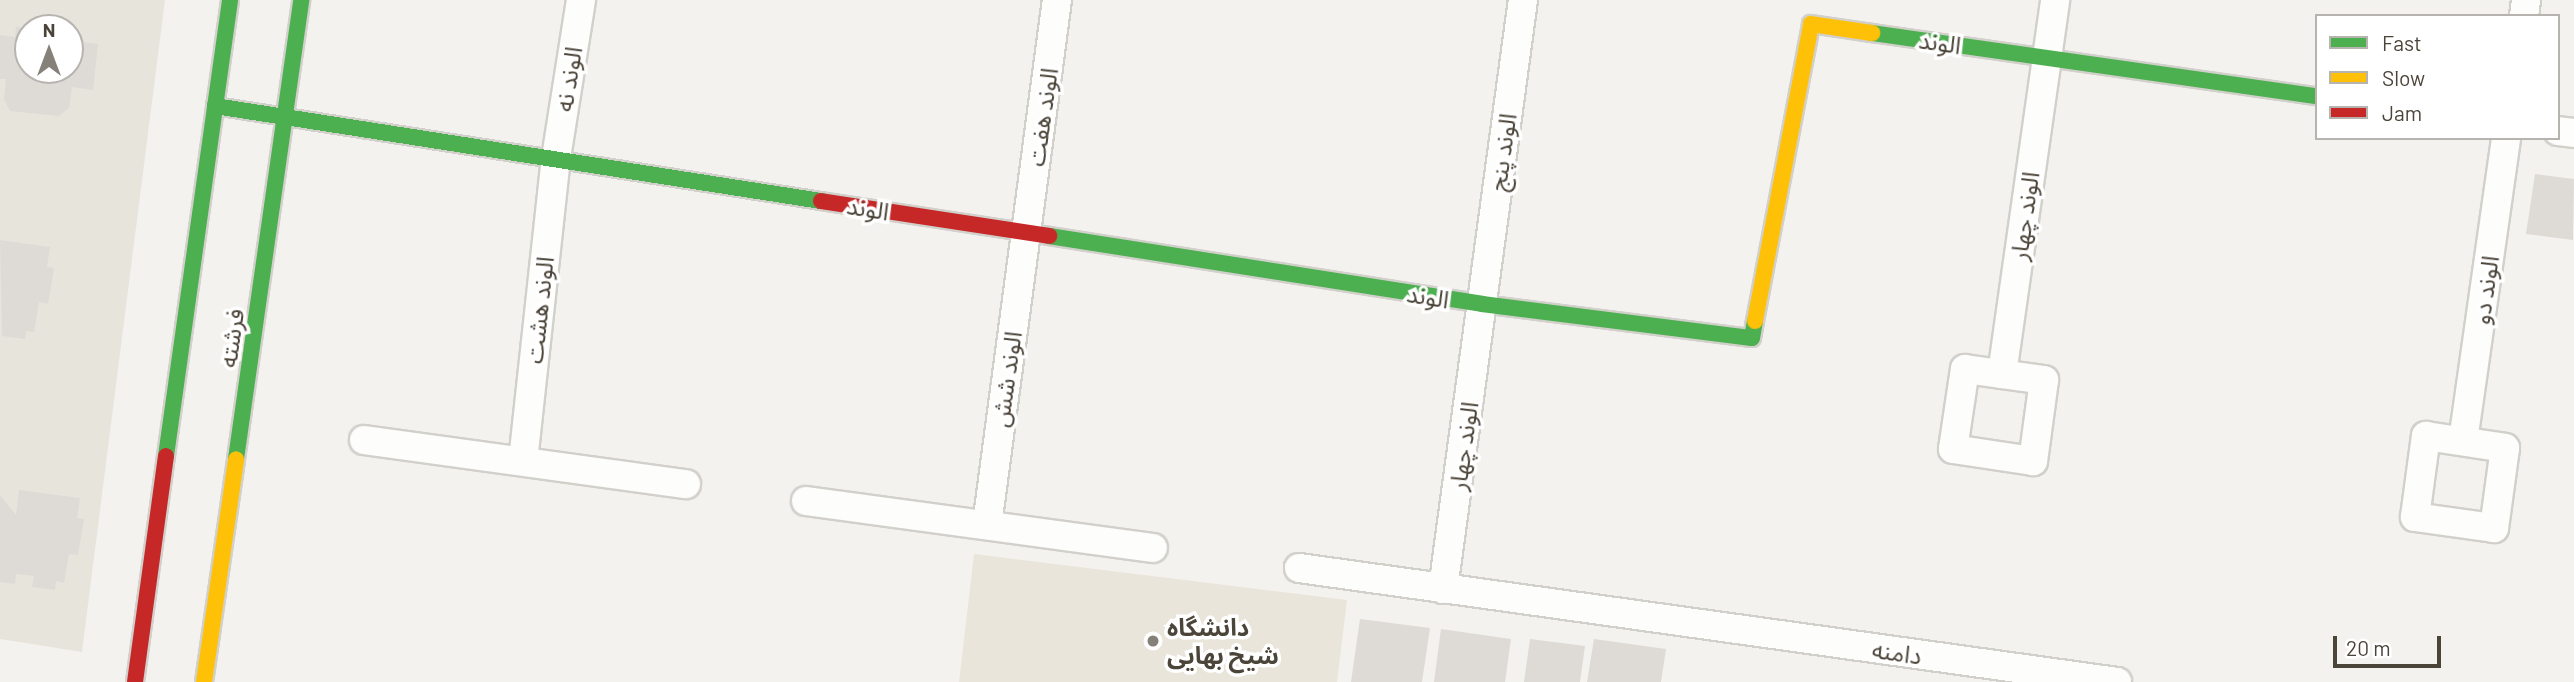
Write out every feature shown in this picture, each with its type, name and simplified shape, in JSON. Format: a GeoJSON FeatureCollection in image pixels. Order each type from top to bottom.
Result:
{"type":"FeatureCollection","features":[{"type":"Feature","properties":{"kind":"street","name":"فرشته"},"geometry":{"type":"LineString","coordinates":[[135,682],[230,0]]}},
{"type":"Feature","properties":{"kind":"street","name":"فرشته"},"geometry":{"type":"LineString","coordinates":[[204,682],[301,0]]}},
{"type":"Feature","properties":{"kind":"street","name":"الوند نه"},"geometry":{"type":"LineString","coordinates":[[556,158],[582,0]]}},
{"type":"Feature","properties":{"kind":"street","name":"الوند هفت"},"geometry":{"type":"LineString","coordinates":[[1026,234],[1058,0]]}},
{"type":"Feature","properties":{"kind":"street","name":"الوند پنج"},"geometry":{"type":"LineString","coordinates":[[1482,304],[1522,0]]}},
{"type":"Feature","properties":{"kind":"street","name":"الوند چهار"},"geometry":{"type":"LineString","coordinates":[[2002,374],[2055,0]]}},
{"type":"Feature","properties":{"kind":"street","name":"الوند"},"geometry":{"type":"LineString","coordinates":[[215,106],[1482,304],[1752,338],[1813,12],[2047,58],[2315,96]]}},
{"type":"Feature","properties":{"kind":"street","name":"الوند دو"},"geometry":{"type":"LineString","coordinates":[[2463,442],[2506,140]]}},
{"type":"Feature","properties":{"kind":"street","name":"الوند هشت"},"geometry":{"type":"LineString","coordinates":[[523,461],[556,158]]}},
{"type":"Feature","properties":{"kind":"street","name":"الوند شش"},"geometry":{"type":"LineString","coordinates":[[987,525],[1026,234]]}},
{"type":"Feature","properties":{"kind":"street","name":"الوند چهار"},"geometry":{"type":"LineString","coordinates":[[1443,589],[1482,304]]}},
{"type":"Feature","properties":{"kind":"street"},"geometry":{"type":"LineString","coordinates":[[364,440],[686,484]]}},
{"type":"Feature","properties":{"kind":"street"},"geometry":{"type":"LineString","coordinates":[[806,500],[1153,548]]}},
{"type":"Feature","properties":{"kind":"street"},"geometry":{"type":"LineString","coordinates":[[1299,568],[1443,589]]}},
{"type":"Feature","properties":{"kind":"street","name":"دامنه"},"geometry":{"type":"LineString","coordinates":[[1443,589],[2117,682]]}},
{"type":"Feature","properties":{"kind":"street"},"geometry":{"type":"LineString","coordinates":[[118,673],[140,644]]}},
{"type":"Feature","properties":{"kind":"street"},"geometry":{"type":"LineString","coordinates":[[208,656],[221,682]]}},
{"type":"Feature","properties":{"kind":"shaded area"},"geometry":{"type":"Polygon","coordinates":[[[0,0],[165,0],[82,652],[0,639],[0,0]]]}},
{"type":"Feature","properties":{"kind":"shaded area","name":"دانشگاه شیخ بهایی"},"geometry":{"type":"Polygon","coordinates":[[[974,554],[1347,600],[1337,682],[959,682],[974,554]]]}},
{"type":"Feature","properties":{"kind":"building"},"geometry":{"type":"Polygon","coordinates":[[[0,35],[14,37],[14,84],[84,84],[84,42],[98,44],[93,90],[72,87],[69,108],[59,116],[10,111],[4,99],[6,79],[0,79],[0,35]]]}},
{"type":"Feature","properties":{"kind":"building"},"geometry":{"type":"Polygon","coordinates":[[[2535,174],[2574,179],[2573,240],[2526,234],[2535,174]]]}},
{"type":"Feature","properties":{"kind":"building"},"geometry":{"type":"Polygon","coordinates":[[[0,240],[50,247],[47,267],[54,268],[48,304],[39,302],[34,332],[26,331],[25,339],[2,336],[0,240]]]}},
{"type":"Feature","properties":{"kind":"building"},"geometry":{"type":"Polygon","coordinates":[[[19,490],[80,498],[77,518],[84,519],[78,555],[69,554],[64,583],[56,581],[55,590],[32,587],[34,576],[16,574],[15,584],[0,582],[0,495],[16,515],[19,490]]]}},
{"type":"Feature","properties":{"kind":"building"},"geometry":{"type":"Polygon","coordinates":[[[1360,619],[1430,628],[1422,682],[1351,682],[1360,619]]]}},
{"type":"Feature","properties":{"kind":"building"},"geometry":{"type":"Polygon","coordinates":[[[1441,629],[1511,639],[1505,682],[1434,682],[1441,629]]]}},
{"type":"Feature","properties":{"kind":"building"},"geometry":{"type":"Polygon","coordinates":[[[1530,639],[1585,646],[1580,682],[1524,682],[1530,639]]]}},
{"type":"Feature","properties":{"kind":"building"},"geometry":{"type":"Polygon","coordinates":[[[1594,639],[1666,649],[1661,682],[1587,682],[1594,639]]]}},
{"type":"Feature","properties":{"kind":"traffic: fast"},"geometry":{"type":"LineString","coordinates":[[166,456],[230,0]]}},
{"type":"Feature","properties":{"kind":"traffic: fast"},"geometry":{"type":"LineString","coordinates":[[236,459],[301,0]]}},
{"type":"Feature","properties":{"kind":"traffic: fast"},"geometry":{"type":"LineString","coordinates":[[1872,33],[2315,96]]}},
{"type":"Feature","properties":{"kind":"traffic: fast"},"geometry":{"type":"LineString","coordinates":[[215,106],[821,201]]}},
{"type":"Feature","properties":{"kind":"traffic: fast"},"geometry":{"type":"LineString","coordinates":[[1049,236],[1482,304],[1752,338],[1755,321]]}},
{"type":"Feature","properties":{"kind":"traffic: slow"},"geometry":{"type":"LineString","coordinates":[[1755,321],[1811,24],[1872,33]]}},
{"type":"Feature","properties":{"kind":"traffic: slow"},"geometry":{"type":"LineString","coordinates":[[204,682],[236,459]]}},
{"type":"Feature","properties":{"kind":"traffic: jam"},"geometry":{"type":"LineString","coordinates":[[821,201],[1049,236]]}},
{"type":"Feature","properties":{"kind":"traffic: jam"},"geometry":{"type":"LineString","coordinates":[[135,682],[166,456]]}},
{"type":"Feature","properties":{"kind":"place","name":"دانشگاه شیخ بهایی"},"geometry":{"type":"Point","coordinates":[1153,641]}}]}
